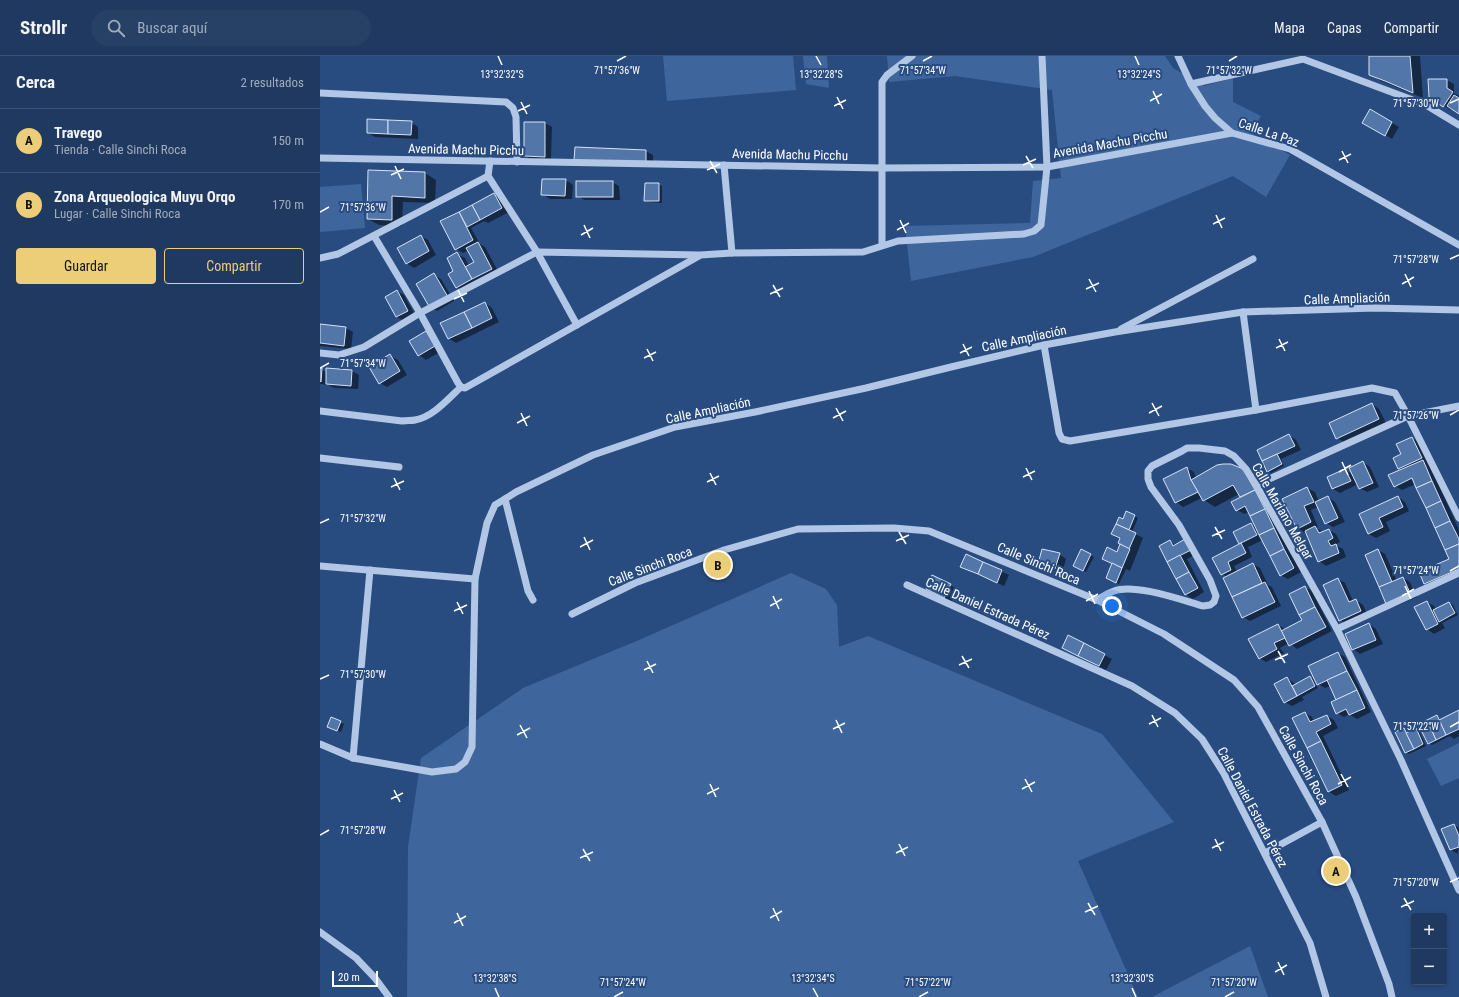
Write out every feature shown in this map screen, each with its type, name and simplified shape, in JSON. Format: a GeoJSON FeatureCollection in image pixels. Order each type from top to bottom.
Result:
{"type":"FeatureCollection","features":[{"type":"Feature","properties":{"kind":"street"},"geometry":{"type":"LineString","coordinates":[[882,245],[882,82],[887,75],[912,56]]}},
{"type":"Feature","properties":{"kind":"street"},"geometry":{"type":"LineString","coordinates":[[320,353],[339,355],[364,347],[420,313],[537,252],[700,255],[732,253],[864,252],[898,241],[1024,234],[1034,231],[1040,225],[1047,167],[1042,56]]}},
{"type":"Feature","properties":{"kind":"street","name":"Calle La Paz"},"geometry":{"type":"LineString","coordinates":[[1178,56],[1191,84],[1205,106],[1214,118],[1232,133],[1290,149],[1459,245]]}},
{"type":"Feature","properties":{"kind":"street"},"geometry":{"type":"LineString","coordinates":[[1191,84],[1303,57],[1426,105],[1459,125]]}},
{"type":"Feature","properties":{"kind":"street"},"geometry":{"type":"LineString","coordinates":[[320,93],[506,102],[513,108],[516,117],[517,162]]}},
{"type":"Feature","properties":{"kind":"street","name":"Avenida Machu Picchu"},"geometry":{"type":"LineString","coordinates":[[320,158],[882,168],[1047,167],[1232,133]]}},
{"type":"Feature","properties":{"kind":"street"},"geometry":{"type":"LineString","coordinates":[[490,161],[488,176],[537,252],[577,325]]}},
{"type":"Feature","properties":{"kind":"street"},"geometry":{"type":"LineString","coordinates":[[724,165],[732,253]]}},
{"type":"Feature","properties":{"kind":"street"},"geometry":{"type":"LineString","coordinates":[[320,258],[338,254],[488,176]]}},
{"type":"Feature","properties":{"kind":"street"},"geometry":{"type":"LineString","coordinates":[[374,236],[420,313],[461,387]]}},
{"type":"Feature","properties":{"kind":"street"},"geometry":{"type":"LineString","coordinates":[[320,411],[402,421],[416,420],[427,415],[461,387],[465,388],[700,255]]}},
{"type":"Feature","properties":{"kind":"street"},"geometry":{"type":"LineString","coordinates":[[1115,332],[1253,258]]}},
{"type":"Feature","properties":{"kind":"street","name":"Calle Ampliación"},"geometry":{"type":"LineString","coordinates":[[320,744],[353,758],[432,772],[456,769],[465,762],[472,747],[475,579],[487,523],[495,505],[516,492],[593,456],[675,427],[755,412],[866,388],[1044,345],[1115,332],[1243,312],[1375,308],[1459,310]]}},
{"type":"Feature","properties":{"kind":"street"},"geometry":{"type":"LineString","coordinates":[[1243,312],[1256,410]]}},
{"type":"Feature","properties":{"kind":"street"},"geometry":{"type":"LineString","coordinates":[[1044,345],[1059,432],[1062,439],[1070,441],[1256,410],[1372,388],[1395,393],[1459,518]]}},
{"type":"Feature","properties":{"kind":"street"},"geometry":{"type":"LineString","coordinates":[[1256,485],[1408,416],[1459,406]]}},
{"type":"Feature","properties":{"kind":"street","name":"Calle Mariano Melgar"},"geometry":{"type":"LineString","coordinates":[[1097,600],[1114,590],[1128,589],[1158,594],[1203,606],[1210,605],[1214,602],[1216,596],[1210,580],[1179,525],[1151,487],[1148,479],[1148,471],[1152,466],[1187,448],[1199,448],[1230,453],[1238,459],[1256,485],[1337,629],[1401,760],[1459,890]]}},
{"type":"Feature","properties":{"kind":"street"},"geometry":{"type":"LineString","coordinates":[[320,458],[399,467]]}},
{"type":"Feature","properties":{"kind":"street"},"geometry":{"type":"LineString","coordinates":[[505,499],[528,591],[533,600]]}},
{"type":"Feature","properties":{"kind":"street","name":"Calle Sinchi Roca"},"geometry":{"type":"LineString","coordinates":[[572,614],[634,583],[724,550],[798,529],[894,528],[929,532],[1097,600],[1164,634],[1234,680],[1258,707],[1322,822],[1356,897],[1390,984],[1392,997]]}},
{"type":"Feature","properties":{"kind":"street"},"geometry":{"type":"LineString","coordinates":[[320,566],[475,579]]}},
{"type":"Feature","properties":{"kind":"street"},"geometry":{"type":"LineString","coordinates":[[353,758],[370,570]]}},
{"type":"Feature","properties":{"kind":"street"},"geometry":{"type":"LineString","coordinates":[[1337,629],[1459,573]]}},
{"type":"Feature","properties":{"kind":"street","name":"Calle Daniel Estrada Pérez"},"geometry":{"type":"LineString","coordinates":[[907,585],[1132,686],[1176,713],[1202,739],[1223,772],[1310,943],[1326,997]]}},
{"type":"Feature","properties":{"kind":"street"},"geometry":{"type":"LineString","coordinates":[[1265,853],[1322,822]]}},
{"type":"Feature","properties":{"kind":"street"},"geometry":{"type":"LineString","coordinates":[[320,932],[356,958],[375,978],[389,997]]}},
{"type":"Feature","properties":{"kind":"shaded area"},"geometry":{"type":"Polygon","coordinates":[[[663,56],[793,56],[796,90],[667,101],[663,56]]]}},
{"type":"Feature","properties":{"kind":"shaded area"},"geometry":{"type":"Polygon","coordinates":[[[803,56],[827,56],[829,88],[806,84],[803,56]]]}},
{"type":"Feature","properties":{"kind":"shaded area"},"geometry":{"type":"Polygon","coordinates":[[[887,56],[1165,56],[1173,68],[1204,86],[1233,78],[1233,102],[1261,116],[1251,133],[1290,155],[1266,197],[1233,176],[1033,257],[911,281],[905,226],[1030,223],[1033,181],[1061,178],[1052,90],[955,76],[889,82],[887,56]]]}},
{"type":"Feature","properties":{"kind":"shaded area"},"geometry":{"type":"Polygon","coordinates":[[[361,184],[365,228],[320,232],[320,187],[361,184]]]}},
{"type":"Feature","properties":{"kind":"shaded area"},"geometry":{"type":"Polygon","coordinates":[[[791,573],[826,589],[837,605],[839,647],[868,636],[1102,734],[1174,822],[1078,861],[1138,997],[407,997],[408,847],[421,758],[523,688],[639,640],[791,573]]]}},
{"type":"Feature","properties":{"kind":"shaded area"},"geometry":{"type":"Polygon","coordinates":[[[1459,743],[1459,778],[1441,786],[1427,759],[1459,743]]]}},
{"type":"Feature","properties":{"kind":"shaded area"},"geometry":{"type":"Polygon","coordinates":[[[1250,946],[1268,997],[1152,997],[1250,946]]]}},
{"type":"Feature","properties":{"kind":"building"},"geometry":{"type":"Polygon","coordinates":[[[1369,56],[1410,56],[1413,93],[1369,75],[1369,56]]]}},
{"type":"Feature","properties":{"kind":"building"},"geometry":{"type":"Polygon","coordinates":[[[1428,79],[1447,79],[1447,88],[1453,92],[1443,107],[1429,97],[1428,79]]]}},
{"type":"Feature","properties":{"kind":"building"},"geometry":{"type":"Polygon","coordinates":[[[1454,95],[1459,98],[1459,114],[1447,106],[1454,95]]]}},
{"type":"Feature","properties":{"kind":"building"},"geometry":{"type":"Polygon","coordinates":[[[1370,109],[1392,122],[1385,136],[1362,123],[1370,109]]]}},
{"type":"Feature","properties":{"kind":"building"},"geometry":{"type":"Polygon","coordinates":[[[367,119],[388,120],[388,134],[367,133],[367,119]]]}},
{"type":"Feature","properties":{"kind":"building"},"geometry":{"type":"Polygon","coordinates":[[[388,120],[412,121],[411,135],[388,134],[388,120]]]}},
{"type":"Feature","properties":{"kind":"building"},"geometry":{"type":"Polygon","coordinates":[[[524,122],[545,122],[545,157],[524,156],[524,122]]]}},
{"type":"Feature","properties":{"kind":"building"},"geometry":{"type":"Polygon","coordinates":[[[575,147],[646,150],[646,163],[574,160],[575,147]]]}},
{"type":"Feature","properties":{"kind":"building"},"geometry":{"type":"Polygon","coordinates":[[[368,170],[425,172],[425,198],[392,196],[392,220],[367,219],[368,170]]]}},
{"type":"Feature","properties":{"kind":"building"},"geometry":{"type":"Polygon","coordinates":[[[542,179],[566,179],[565,196],[541,195],[542,179]]]}},
{"type":"Feature","properties":{"kind":"building"},"geometry":{"type":"Polygon","coordinates":[[[576,181],[613,181],[613,197],[576,197],[576,181]]]}},
{"type":"Feature","properties":{"kind":"building"},"geometry":{"type":"Polygon","coordinates":[[[645,183],[659,183],[659,201],[644,201],[645,183]]]}},
{"type":"Feature","properties":{"kind":"building"},"geometry":{"type":"Polygon","coordinates":[[[494,193],[502,208],[480,220],[472,205],[494,193]]]}},
{"type":"Feature","properties":{"kind":"building"},"geometry":{"type":"Polygon","coordinates":[[[472,205],[480,220],[467,227],[459,212],[472,205]]]}},
{"type":"Feature","properties":{"kind":"building"},"geometry":{"type":"Polygon","coordinates":[[[459,212],[473,240],[455,250],[440,221],[459,212]]]}},
{"type":"Feature","properties":{"kind":"building"},"geometry":{"type":"Polygon","coordinates":[[[421,235],[429,251],[406,264],[397,248],[421,235]]]}},
{"type":"Feature","properties":{"kind":"building"},"geometry":{"type":"Polygon","coordinates":[[[478,242],[492,269],[472,279],[465,267],[474,262],[466,248],[478,242]]]}},
{"type":"Feature","properties":{"kind":"building"},"geometry":{"type":"Polygon","coordinates":[[[457,252],[472,279],[456,288],[448,274],[453,271],[447,258],[457,252]]]}},
{"type":"Feature","properties":{"kind":"building"},"geometry":{"type":"Polygon","coordinates":[[[434,273],[448,297],[430,308],[416,284],[434,273]]]}},
{"type":"Feature","properties":{"kind":"building"},"geometry":{"type":"Polygon","coordinates":[[[397,290],[408,311],[396,317],[385,297],[397,290]]]}},
{"type":"Feature","properties":{"kind":"building"},"geometry":{"type":"Polygon","coordinates":[[[485,302],[492,318],[472,328],[464,312],[485,302]]]}},
{"type":"Feature","properties":{"kind":"building"},"geometry":{"type":"Polygon","coordinates":[[[464,312],[472,328],[448,339],[440,323],[464,312]]]}},
{"type":"Feature","properties":{"kind":"building"},"geometry":{"type":"Polygon","coordinates":[[[320,324],[346,327],[344,346],[320,343],[320,324]]]}},
{"type":"Feature","properties":{"kind":"building"},"geometry":{"type":"Polygon","coordinates":[[[426,331],[435,346],[418,356],[409,341],[426,331]]]}},
{"type":"Feature","properties":{"kind":"building"},"geometry":{"type":"Polygon","coordinates":[[[390,354],[400,371],[379,384],[369,367],[390,354]]]}},
{"type":"Feature","properties":{"kind":"building"},"geometry":{"type":"Polygon","coordinates":[[[320,368],[322,368],[321,382],[320,381],[320,368]]]}},
{"type":"Feature","properties":{"kind":"building"},"geometry":{"type":"Polygon","coordinates":[[[326,368],[352,370],[351,386],[326,384],[326,368]]]}},
{"type":"Feature","properties":{"kind":"building"},"geometry":{"type":"Polygon","coordinates":[[[1372,403],[1379,419],[1336,439],[1329,423],[1372,403]]]}},
{"type":"Feature","properties":{"kind":"building"},"geometry":{"type":"Polygon","coordinates":[[[1289,434],[1295,446],[1262,461],[1257,450],[1289,434]]]}},
{"type":"Feature","properties":{"kind":"building"},"geometry":{"type":"Polygon","coordinates":[[[1412,437],[1422,458],[1398,469],[1393,458],[1401,454],[1396,444],[1412,437]]]}},
{"type":"Feature","properties":{"kind":"building"},"geometry":{"type":"Polygon","coordinates":[[[1277,454],[1282,464],[1267,472],[1262,461],[1277,454]]]}},
{"type":"Feature","properties":{"kind":"building"},"geometry":{"type":"Polygon","coordinates":[[[1423,460],[1432,481],[1416,488],[1412,478],[1394,487],[1388,475],[1423,460]]]}},
{"type":"Feature","properties":{"kind":"building"},"geometry":{"type":"Polygon","coordinates":[[[1363,461],[1373,483],[1359,489],[1349,468],[1363,461]]]}},
{"type":"Feature","properties":{"kind":"building"},"geometry":{"type":"Polygon","coordinates":[[[1231,464],[1243,469],[1255,490],[1240,497],[1233,485],[1203,501],[1191,480],[1217,465],[1231,464]]]}},
{"type":"Feature","properties":{"kind":"building"},"geometry":{"type":"Polygon","coordinates":[[[1187,467],[1191,480],[1198,492],[1175,503],[1163,479],[1187,467]]]}},
{"type":"Feature","properties":{"kind":"building"},"geometry":{"type":"Polygon","coordinates":[[[1345,469],[1351,481],[1332,489],[1327,477],[1345,469]]]}},
{"type":"Feature","properties":{"kind":"building"},"geometry":{"type":"Polygon","coordinates":[[[1432,481],[1441,501],[1426,508],[1416,488],[1432,481]]]}},
{"type":"Feature","properties":{"kind":"building"},"geometry":{"type":"Polygon","coordinates":[[[1307,487],[1314,502],[1304,506],[1311,522],[1297,529],[1282,499],[1307,487]]]}},
{"type":"Feature","properties":{"kind":"building"},"geometry":{"type":"Polygon","coordinates":[[[1255,490],[1265,509],[1250,516],[1245,506],[1236,511],[1231,502],[1255,490]]]}},
{"type":"Feature","properties":{"kind":"building"},"geometry":{"type":"Polygon","coordinates":[[[1328,496],[1338,518],[1325,524],[1315,502],[1328,496]]]}},
{"type":"Feature","properties":{"kind":"building"},"geometry":{"type":"Polygon","coordinates":[[[1398,496],[1403,507],[1379,518],[1383,527],[1368,534],[1359,514],[1398,496]]]}},
{"type":"Feature","properties":{"kind":"building"},"geometry":{"type":"Polygon","coordinates":[[[1441,501],[1450,521],[1435,528],[1426,508],[1441,501]]]}},
{"type":"Feature","properties":{"kind":"building"},"geometry":{"type":"Polygon","coordinates":[[[1265,509],[1274,528],[1259,535],[1250,516],[1265,509]]]}},
{"type":"Feature","properties":{"kind":"building"},"geometry":{"type":"Polygon","coordinates":[[[1126,511],[1135,515],[1129,530],[1116,524],[1119,517],[1123,519],[1126,511]]]}},
{"type":"Feature","properties":{"kind":"building"},"geometry":{"type":"Polygon","coordinates":[[[1450,521],[1459,539],[1459,544],[1445,550],[1435,528],[1450,521]]]}},
{"type":"Feature","properties":{"kind":"building"},"geometry":{"type":"Polygon","coordinates":[[[1251,523],[1257,535],[1239,544],[1233,532],[1251,523]]]}},
{"type":"Feature","properties":{"kind":"building"},"geometry":{"type":"Polygon","coordinates":[[[1116,524],[1136,533],[1129,549],[1118,543],[1120,538],[1111,534],[1116,524]]]}},
{"type":"Feature","properties":{"kind":"building"},"geometry":{"type":"Polygon","coordinates":[[[1315,526],[1319,533],[1329,529],[1333,538],[1328,541],[1331,546],[1336,544],[1339,553],[1318,562],[1305,531],[1315,526]]]}},
{"type":"Feature","properties":{"kind":"building"},"geometry":{"type":"Polygon","coordinates":[[[1274,528],[1284,549],[1270,556],[1259,535],[1274,528]]]}},
{"type":"Feature","properties":{"kind":"building"},"geometry":{"type":"Polygon","coordinates":[[[1185,539],[1191,550],[1167,562],[1159,546],[1170,540],[1173,546],[1185,539]]]}},
{"type":"Feature","properties":{"kind":"building"},"geometry":{"type":"Polygon","coordinates":[[[1241,543],[1246,553],[1228,562],[1231,570],[1221,575],[1212,558],[1241,543]]]}},
{"type":"Feature","properties":{"kind":"building"},"geometry":{"type":"Polygon","coordinates":[[[1120,544],[1130,549],[1122,568],[1102,559],[1107,547],[1117,552],[1120,544]]]}},
{"type":"Feature","properties":{"kind":"building"},"geometry":{"type":"Polygon","coordinates":[[[1459,544],[1459,569],[1424,584],[1419,572],[1449,559],[1445,550],[1459,544]]]}},
{"type":"Feature","properties":{"kind":"building"},"geometry":{"type":"Polygon","coordinates":[[[1042,549],[1060,553],[1055,569],[1038,564],[1042,549]]]}},
{"type":"Feature","properties":{"kind":"building"},"geometry":{"type":"Polygon","coordinates":[[[1081,549],[1091,554],[1083,571],[1073,566],[1081,549]]]}},
{"type":"Feature","properties":{"kind":"building"},"geometry":{"type":"Polygon","coordinates":[[[1284,549],[1294,568],[1280,576],[1270,556],[1284,549]]]}},
{"type":"Feature","properties":{"kind":"building"},"geometry":{"type":"Polygon","coordinates":[[[1378,549],[1392,582],[1379,587],[1365,555],[1378,549]]]}},
{"type":"Feature","properties":{"kind":"building"},"geometry":{"type":"Polygon","coordinates":[[[966,554],[983,562],[978,574],[960,567],[966,554]]]}},
{"type":"Feature","properties":{"kind":"building"},"geometry":{"type":"Polygon","coordinates":[[[1180,555],[1189,572],[1176,579],[1167,562],[1180,555]]]}},
{"type":"Feature","properties":{"kind":"building"},"geometry":{"type":"Polygon","coordinates":[[[983,562],[1002,570],[997,583],[978,574],[983,562]]]}},
{"type":"Feature","properties":{"kind":"building"},"geometry":{"type":"Polygon","coordinates":[[[1112,563],[1122,568],[1116,583],[1106,578],[1112,563]]]}},
{"type":"Feature","properties":{"kind":"building"},"geometry":{"type":"Polygon","coordinates":[[[1253,563],[1262,583],[1232,597],[1223,578],[1253,563]]]}},
{"type":"Feature","properties":{"kind":"building"},"geometry":{"type":"Polygon","coordinates":[[[1189,572],[1198,588],[1185,595],[1176,579],[1189,572]]]}},
{"type":"Feature","properties":{"kind":"building"},"geometry":{"type":"Polygon","coordinates":[[[932,575],[951,584],[944,598],[926,589],[932,575]]]}},
{"type":"Feature","properties":{"kind":"building"},"geometry":{"type":"Polygon","coordinates":[[[1403,577],[1410,593],[1386,604],[1379,587],[1403,577]]]}},
{"type":"Feature","properties":{"kind":"building"},"geometry":{"type":"Polygon","coordinates":[[[1338,578],[1349,602],[1356,599],[1361,611],[1339,621],[1323,585],[1338,578]]]}},
{"type":"Feature","properties":{"kind":"building"},"geometry":{"type":"Polygon","coordinates":[[[1265,582],[1275,602],[1242,618],[1232,597],[1265,582]]]}},
{"type":"Feature","properties":{"kind":"building"},"geometry":{"type":"Polygon","coordinates":[[[1305,586],[1315,607],[1299,615],[1289,594],[1305,586]]]}},
{"type":"Feature","properties":{"kind":"building"},"geometry":{"type":"Polygon","coordinates":[[[1427,601],[1438,624],[1426,630],[1414,607],[1427,601]]]}},
{"type":"Feature","properties":{"kind":"building"},"geometry":{"type":"Polygon","coordinates":[[[1449,602],[1455,613],[1439,622],[1433,610],[1449,602]]]}},
{"type":"Feature","properties":{"kind":"building"},"geometry":{"type":"Polygon","coordinates":[[[1315,607],[1326,627],[1289,646],[1281,631],[1302,620],[1299,615],[1315,607]]]}},
{"type":"Feature","properties":{"kind":"building"},"geometry":{"type":"Polygon","coordinates":[[[1369,623],[1376,640],[1352,650],[1345,634],[1369,623]]]}},
{"type":"Feature","properties":{"kind":"building"},"geometry":{"type":"Polygon","coordinates":[[[1278,624],[1285,638],[1274,643],[1277,649],[1259,659],[1248,639],[1278,624]]]}},
{"type":"Feature","properties":{"kind":"building"},"geometry":{"type":"Polygon","coordinates":[[[1068,635],[1084,643],[1078,656],[1062,648],[1068,635]]]}},
{"type":"Feature","properties":{"kind":"building"},"geometry":{"type":"Polygon","coordinates":[[[1084,643],[1105,654],[1099,666],[1078,656],[1084,643]]]}},
{"type":"Feature","properties":{"kind":"building"},"geometry":{"type":"Polygon","coordinates":[[[1338,652],[1347,671],[1317,685],[1308,666],[1338,652]]]}},
{"type":"Feature","properties":{"kind":"building"},"geometry":{"type":"Polygon","coordinates":[[[1347,671],[1357,690],[1336,700],[1327,680],[1347,671]]]}},
{"type":"Feature","properties":{"kind":"building"},"geometry":{"type":"Polygon","coordinates":[[[1310,676],[1315,686],[1297,696],[1292,686],[1310,676]]]}},
{"type":"Feature","properties":{"kind":"building"},"geometry":{"type":"Polygon","coordinates":[[[1287,677],[1297,696],[1284,703],[1274,684],[1287,677]]]}},
{"type":"Feature","properties":{"kind":"building"},"geometry":{"type":"Polygon","coordinates":[[[1357,690],[1365,708],[1349,715],[1346,709],[1336,714],[1331,702],[1357,690]]]}},
{"type":"Feature","properties":{"kind":"building"},"geometry":{"type":"Polygon","coordinates":[[[1459,710],[1459,729],[1446,735],[1439,720],[1459,710]]]}},
{"type":"Feature","properties":{"kind":"building"},"geometry":{"type":"Polygon","coordinates":[[[1305,712],[1310,722],[1327,715],[1331,724],[1316,732],[1321,741],[1307,748],[1292,718],[1305,712]]]}},
{"type":"Feature","properties":{"kind":"building"},"geometry":{"type":"Polygon","coordinates":[[[1437,715],[1446,735],[1436,740],[1427,720],[1437,715]]]}},
{"type":"Feature","properties":{"kind":"building"},"geometry":{"type":"Polygon","coordinates":[[[331,717],[341,721],[337,731],[327,727],[331,717]]]}},
{"type":"Feature","properties":{"kind":"building"},"geometry":{"type":"Polygon","coordinates":[[[1427,720],[1436,740],[1428,744],[1418,724],[1427,720]]]}},
{"type":"Feature","properties":{"kind":"building"},"geometry":{"type":"Polygon","coordinates":[[[1404,728],[1414,749],[1405,753],[1395,732],[1404,728]]]}},
{"type":"Feature","properties":{"kind":"building"},"geometry":{"type":"Polygon","coordinates":[[[1416,728],[1423,744],[1414,749],[1406,733],[1416,728]]]}},
{"type":"Feature","properties":{"kind":"building"},"geometry":{"type":"Polygon","coordinates":[[[1321,741],[1342,785],[1328,792],[1307,748],[1321,741]]]}},
{"type":"Feature","properties":{"kind":"building"},"geometry":{"type":"Polygon","coordinates":[[[1454,824],[1459,836],[1459,847],[1450,850],[1441,829],[1454,824]]]}},
{"type":"Feature","properties":{"kind":"place","name":"Zona Arqueologica Muyu Orqo"},"geometry":{"type":"Point","coordinates":[718,565]}},
{"type":"Feature","properties":{"kind":"place","name":"Travego"},"geometry":{"type":"Point","coordinates":[1336,871]}}]}
